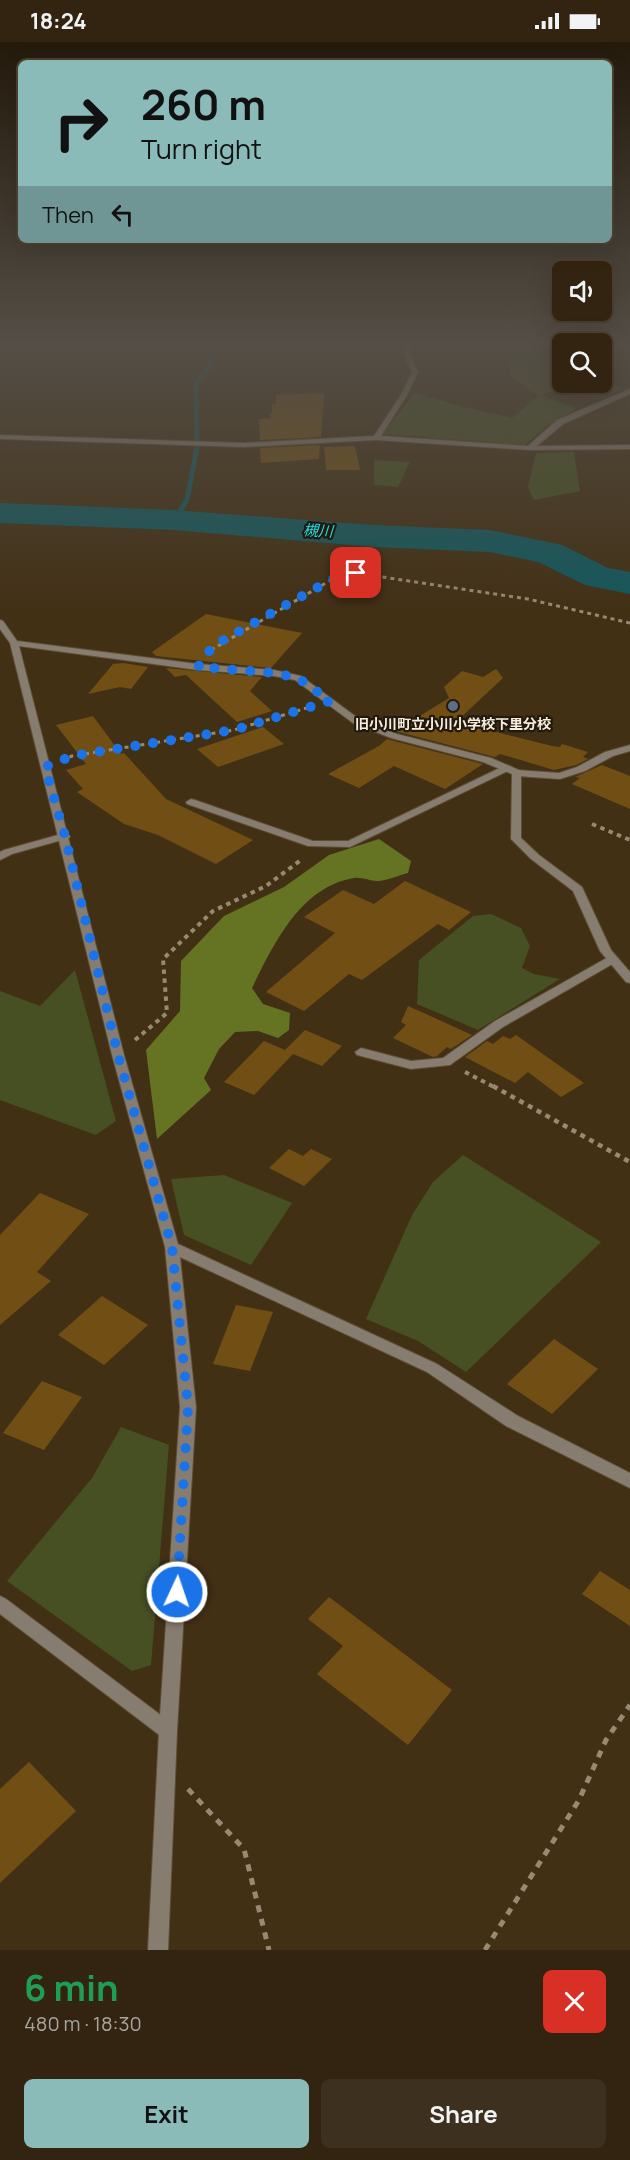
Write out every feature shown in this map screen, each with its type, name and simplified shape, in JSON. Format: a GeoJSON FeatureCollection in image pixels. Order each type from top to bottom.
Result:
{"type":"FeatureCollection","features":[{"type":"Feature","properties":{"kind":"street"},"geometry":{"type":"LineString","coordinates":[[376,438],[379,434]]}},
{"type":"Feature","properties":{"kind":"street"},"geometry":{"type":"LineString","coordinates":[[530,448],[546,434]]}},
{"type":"Feature","properties":{"kind":"street"},"geometry":{"type":"LineString","coordinates":[[0,437],[244,445],[376,438],[530,448],[630,447]]}},
{"type":"Feature","properties":{"kind":"street"},"geometry":{"type":"LineString","coordinates":[[0,623],[14,643],[65,836],[118,1055],[172,1247],[188,1407],[168,1731],[158,1950]]}},
{"type":"Feature","properties":{"kind":"street"},"geometry":{"type":"LineString","coordinates":[[14,643],[198,667],[274,673],[298,678],[356,721],[394,736],[487,760],[511,770],[560,776],[581,769],[609,754],[630,748]]}},
{"type":"Feature","properties":{"kind":"street"},"geometry":{"type":"LineString","coordinates":[[190,802],[312,844],[350,844],[511,770]]}},
{"type":"Feature","properties":{"kind":"street"},"geometry":{"type":"LineString","coordinates":[[511,770],[516,839],[535,857],[578,889],[606,951],[630,979]]}},
{"type":"Feature","properties":{"kind":"street"},"geometry":{"type":"LineString","coordinates":[[0,857],[8,852],[65,836]]}},
{"type":"Feature","properties":{"kind":"street"},"geometry":{"type":"LineString","coordinates":[[361,1052],[411,1065],[446,1062],[499,1024],[612,959]]}},
{"type":"Feature","properties":{"kind":"street"},"geometry":{"type":"LineString","coordinates":[[172,1247],[432,1368],[512,1421],[630,1481]]}},
{"type":"Feature","properties":{"kind":"street"},"geometry":{"type":"LineString","coordinates":[[0,1604],[168,1731]]}},
{"type":"Feature","properties":{"kind":"path"},"geometry":{"type":"LineString","coordinates":[[198,667],[213,646],[338,576],[356,573],[512,595],[584,609],[630,623]]}},
{"type":"Feature","properties":{"kind":"path"},"geometry":{"type":"LineString","coordinates":[[45,767],[72,756],[234,730],[330,701]]}},
{"type":"Feature","properties":{"kind":"path"},"geometry":{"type":"LineString","coordinates":[[592,824],[630,840]]}},
{"type":"Feature","properties":{"kind":"path"},"geometry":{"type":"LineString","coordinates":[[118,1055],[167,1013],[163,959],[213,911],[266,886],[322,844]]}},
{"type":"Feature","properties":{"kind":"path"},"geometry":{"type":"LineString","coordinates":[[446,1062],[536,1108],[630,1162]]}},
{"type":"Feature","properties":{"kind":"path"},"geometry":{"type":"LineString","coordinates":[[485,1950],[579,1800],[606,1740],[630,1706]]}},
{"type":"Feature","properties":{"kind":"path"},"geometry":{"type":"LineString","coordinates":[[167,1766],[244,1849],[269,1950]]}},
{"type":"Feature","properties":{"kind":"green space"},"geometry":{"type":"Polygon","coordinates":[[[383,434],[538,434],[525,445],[383,434]]]}},
{"type":"Feature","properties":{"kind":"green space"},"geometry":{"type":"Polygon","coordinates":[[[574,452],[580,491],[534,500],[528,487],[536,453],[574,452]]]}},
{"type":"Feature","properties":{"kind":"green space"},"geometry":{"type":"Polygon","coordinates":[[[374,460],[410,462],[398,487],[374,485],[374,460]]]}},
{"type":"Feature","properties":{"kind":"green space"},"geometry":{"type":"Polygon","coordinates":[[[379,839],[411,861],[408,873],[381,881],[354,878],[318,893],[304,905],[280,936],[252,988],[263,1004],[290,1013],[289,1030],[278,1038],[258,1031],[235,1032],[219,1049],[204,1078],[211,1090],[157,1139],[146,1050],[180,1011],[181,961],[224,916],[284,887],[329,855],[379,839]]]}},
{"type":"Feature","properties":{"kind":"green space"},"geometry":{"type":"Polygon","coordinates":[[[491,914],[521,928],[530,946],[522,968],[534,974],[560,979],[478,1030],[417,1004],[419,960],[473,916],[491,914]]]}},
{"type":"Feature","properties":{"kind":"green space"},"geometry":{"type":"Polygon","coordinates":[[[75,970],[116,1121],[96,1135],[0,1100],[0,991],[40,1006],[75,970]]]}},
{"type":"Feature","properties":{"kind":"green space"},"geometry":{"type":"Polygon","coordinates":[[[463,1155],[601,1242],[466,1372],[418,1341],[366,1319],[412,1215],[433,1182],[463,1155]]]}},
{"type":"Feature","properties":{"kind":"green space"},"geometry":{"type":"Polygon","coordinates":[[[224,1175],[292,1203],[251,1265],[184,1235],[171,1179],[224,1175]]]}},
{"type":"Feature","properties":{"kind":"green space"},"geometry":{"type":"Polygon","coordinates":[[[121,1427],[169,1445],[151,1665],[132,1671],[7,1581],[92,1478],[121,1427]]]}},
{"type":"Feature","properties":{"kind":"building"},"geometry":{"type":"Polygon","coordinates":[[[260,434],[321,434],[321,437],[260,440],[260,434]]]}},
{"type":"Feature","properties":{"kind":"building"},"geometry":{"type":"Polygon","coordinates":[[[320,445],[319,459],[261,463],[260,448],[320,445]]]}},
{"type":"Feature","properties":{"kind":"building"},"geometry":{"type":"Polygon","coordinates":[[[355,446],[360,470],[326,470],[324,447],[355,446]]]}},
{"type":"Feature","properties":{"kind":"building"},"geometry":{"type":"Polygon","coordinates":[[[206,614],[302,633],[271,668],[156,656],[152,652],[206,614]]]}},
{"type":"Feature","properties":{"kind":"building"},"geometry":{"type":"Polygon","coordinates":[[[123,663],[148,667],[131,689],[120,687],[88,694],[113,664],[123,663]]]}},
{"type":"Feature","properties":{"kind":"building"},"geometry":{"type":"Polygon","coordinates":[[[166,668],[262,677],[250,691],[272,711],[237,722],[186,675],[175,677],[166,668]]]}},
{"type":"Feature","properties":{"kind":"building"},"geometry":{"type":"Polygon","coordinates":[[[496,669],[503,678],[456,722],[552,746],[560,747],[562,744],[588,752],[583,757],[588,759],[576,765],[554,770],[500,754],[495,757],[395,731],[449,698],[444,687],[462,671],[483,677],[496,669]]]}},
{"type":"Feature","properties":{"kind":"building"},"geometry":{"type":"Polygon","coordinates":[[[93,716],[121,754],[124,753],[166,799],[253,840],[216,864],[158,835],[124,824],[77,792],[83,789],[66,770],[86,764],[56,725],[93,716]]]}},
{"type":"Feature","properties":{"kind":"building"},"geometry":{"type":"Polygon","coordinates":[[[263,727],[284,744],[218,767],[197,749],[263,727]]]}},
{"type":"Feature","properties":{"kind":"building"},"geometry":{"type":"Polygon","coordinates":[[[387,739],[483,764],[445,789],[394,766],[359,788],[328,774],[379,746],[387,739]]]}},
{"type":"Feature","properties":{"kind":"building"},"geometry":{"type":"Polygon","coordinates":[[[602,765],[630,776],[630,809],[572,784],[580,778],[575,777],[602,765]]]}},
{"type":"Feature","properties":{"kind":"building"},"geometry":{"type":"Polygon","coordinates":[[[405,881],[471,912],[449,930],[438,924],[362,980],[349,974],[304,1011],[266,992],[335,933],[304,917],[343,890],[374,904],[405,881]]]}},
{"type":"Feature","properties":{"kind":"building"},"geometry":{"type":"Polygon","coordinates":[[[408,1006],[472,1035],[451,1049],[447,1047],[433,1057],[393,1038],[406,1025],[401,1022],[408,1006]]]}},
{"type":"Feature","properties":{"kind":"building"},"geometry":{"type":"Polygon","coordinates":[[[305,1030],[342,1046],[322,1066],[293,1054],[254,1095],[224,1082],[264,1041],[285,1050],[305,1030]]]}},
{"type":"Feature","properties":{"kind":"building"},"geometry":{"type":"Polygon","coordinates":[[[516,1035],[584,1083],[561,1097],[528,1072],[515,1083],[465,1057],[487,1041],[493,1044],[503,1036],[510,1039],[516,1035]]]}},
{"type":"Feature","properties":{"kind":"building"},"geometry":{"type":"Polygon","coordinates":[[[289,1149],[303,1156],[311,1149],[332,1159],[304,1186],[269,1168],[289,1149]]]}},
{"type":"Feature","properties":{"kind":"building"},"geometry":{"type":"Polygon","coordinates":[[[40,1193],[89,1214],[37,1272],[51,1281],[0,1325],[0,1235],[40,1193]]]}},
{"type":"Feature","properties":{"kind":"building"},"geometry":{"type":"Polygon","coordinates":[[[102,1296],[148,1325],[104,1365],[58,1335],[102,1296]]]}},
{"type":"Feature","properties":{"kind":"building"},"geometry":{"type":"Polygon","coordinates":[[[236,1305],[273,1312],[250,1371],[213,1364],[236,1305]]]}},
{"type":"Feature","properties":{"kind":"building"},"geometry":{"type":"Polygon","coordinates":[[[554,1339],[598,1369],[552,1414],[507,1384],[554,1339]]]}},
{"type":"Feature","properties":{"kind":"building"},"geometry":{"type":"Polygon","coordinates":[[[42,1381],[82,1397],[44,1450],[3,1433],[42,1381]]]}},
{"type":"Feature","properties":{"kind":"building"},"geometry":{"type":"Polygon","coordinates":[[[600,1571],[630,1590],[630,1626],[582,1594],[600,1571]]]}},
{"type":"Feature","properties":{"kind":"building"},"geometry":{"type":"Polygon","coordinates":[[[329,1597],[452,1690],[408,1745],[317,1674],[343,1646],[308,1619],[329,1597]]]}},
{"type":"Feature","properties":{"kind":"building"},"geometry":{"type":"Polygon","coordinates":[[[29,1762],[76,1811],[0,1883],[0,1789],[29,1762]]]}},
{"type":"Feature","properties":{"kind":"waterway"},"geometry":{"type":"LineString","coordinates":[[174,520],[187,500],[197,447],[197,434]]}},
{"type":"Feature","properties":{"kind":"waterway","name":"槻川"},"geometry":{"type":"LineString","coordinates":[[0,513],[174,520],[374,536],[490,541],[549,553],[598,577],[630,583]]}},
{"type":"Feature","properties":{"kind":"place","name":"旧小川町立小川小学校下里分校"},"geometry":{"type":"Point","coordinates":[453,706]}},
{"type":"Feature","properties":{"kind":"route"},"geometry":{"type":"LineString","coordinates":[[177,1592],[188,1407],[172,1247],[118,1055],[65,836],[45,767],[72,756],[234,730],[330,701],[298,678],[274,673],[198,667],[213,646],[338,576],[356,573]]}}]}
